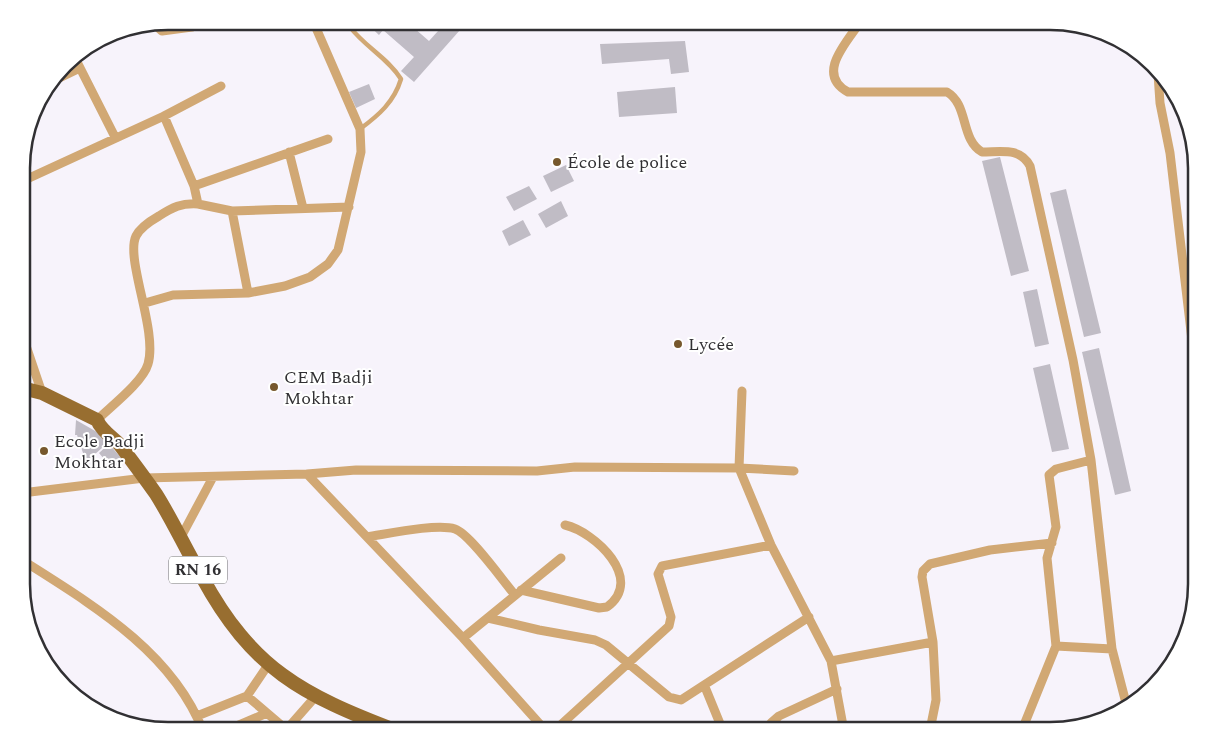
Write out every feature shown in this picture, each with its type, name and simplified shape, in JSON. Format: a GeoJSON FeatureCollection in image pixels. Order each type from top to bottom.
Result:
{"type":"FeatureCollection","features":[{"type":"Feature","properties":{"kind":"main road","name":"RN 16"},"geometry":{"type":"LineString","coordinates":[[30,390],[42,393],[97,420],[99,426],[119,444],[144,478],[227,618],[250,648],[268,665],[316,696],[375,722]]}},
{"type":"Feature","properties":{"kind":"street"},"geometry":{"type":"LineString","coordinates":[[145,303],[173,295],[248,293],[286,286],[310,277],[328,264],[338,250],[361,152],[360,129],[317,30]]}},
{"type":"Feature","properties":{"kind":"street"},"geometry":{"type":"LineString","coordinates":[[855,30],[836,58],[832,69],[833,78],[840,87],[848,92],[947,92],[954,96],[959,104],[967,132],[977,149],[982,152],[1020,153],[1026,157],[1030,166],[1073,360],[1091,460],[1112,649],[1125,700]]}},
{"type":"Feature","properties":{"kind":"street"},"geometry":{"type":"LineString","coordinates":[[78,63],[115,137]]}},
{"type":"Feature","properties":{"kind":"street"},"geometry":{"type":"LineString","coordinates":[[66,75],[80,68]]}},
{"type":"Feature","properties":{"kind":"street"},"geometry":{"type":"LineString","coordinates":[[1159,83],[1160,103],[1170,153],[1188,306]]}},
{"type":"Feature","properties":{"kind":"street"},"geometry":{"type":"LineString","coordinates":[[30,178],[164,116],[221,86]]}},
{"type":"Feature","properties":{"kind":"street"},"geometry":{"type":"LineString","coordinates":[[164,116],[194,186],[198,204]]}},
{"type":"Feature","properties":{"kind":"street"},"geometry":{"type":"LineString","coordinates":[[194,186],[328,138]]}},
{"type":"Feature","properties":{"kind":"street"},"geometry":{"type":"LineString","coordinates":[[289,152],[303,208]]}},
{"type":"Feature","properties":{"kind":"street"},"geometry":{"type":"LineString","coordinates":[[97,420],[144,374],[148,364],[145,303],[134,252],[136,236],[152,220],[183,203],[232,211],[349,207]]}},
{"type":"Feature","properties":{"kind":"street"},"geometry":{"type":"LineString","coordinates":[[232,211],[248,293]]}},
{"type":"Feature","properties":{"kind":"street"},"geometry":{"type":"LineString","coordinates":[[30,358],[42,393]]}},
{"type":"Feature","properties":{"kind":"street"},"geometry":{"type":"LineString","coordinates":[[742,391],[739,468],[771,545],[831,660],[842,722]]}},
{"type":"Feature","properties":{"kind":"street"},"geometry":{"type":"LineString","coordinates":[[1025,722],[1056,646],[1047,558],[1056,527],[1049,475],[1056,469],[1091,460]]}},
{"type":"Feature","properties":{"kind":"street"},"geometry":{"type":"LineString","coordinates":[[30,493],[144,478],[307,474],[356,470],[537,471],[576,467],[739,468],[794,471]]}},
{"type":"Feature","properties":{"kind":"street"},"geometry":{"type":"LineString","coordinates":[[307,474],[463,638],[538,722]]}},
{"type":"Feature","properties":{"kind":"street"},"geometry":{"type":"LineString","coordinates":[[180,537],[213,477]]}},
{"type":"Feature","properties":{"kind":"street"},"geometry":{"type":"LineString","coordinates":[[367,537],[454,528],[466,536],[518,593],[600,608],[607,607],[618,595],[620,575],[616,565],[588,534],[565,525]]}},
{"type":"Feature","properties":{"kind":"street"},"geometry":{"type":"LineString","coordinates":[[932,722],[936,700],[933,642],[922,577],[926,567],[990,550],[1052,543]]}},
{"type":"Feature","properties":{"kind":"street"},"geometry":{"type":"LineString","coordinates":[[564,722],[671,621],[658,574],[662,566],[771,545]]}},
{"type":"Feature","properties":{"kind":"street"},"geometry":{"type":"LineString","coordinates":[[463,638],[561,558]]}},
{"type":"Feature","properties":{"kind":"street"},"geometry":{"type":"LineString","coordinates":[[30,565],[111,617],[130,634],[166,672],[197,716],[199,722]]}},
{"type":"Feature","properties":{"kind":"street"},"geometry":{"type":"LineString","coordinates":[[488,618],[595,640],[606,644],[675,700],[688,698],[809,617]]}},
{"type":"Feature","properties":{"kind":"street"},"geometry":{"type":"LineString","coordinates":[[831,660],[933,642]]}},
{"type":"Feature","properties":{"kind":"street"},"geometry":{"type":"LineString","coordinates":[[1056,646],[1112,649]]}},
{"type":"Feature","properties":{"kind":"street"},"geometry":{"type":"LineString","coordinates":[[197,716],[247,696],[268,665]]}},
{"type":"Feature","properties":{"kind":"street"},"geometry":{"type":"LineString","coordinates":[[705,687],[720,722]]}},
{"type":"Feature","properties":{"kind":"street"},"geometry":{"type":"LineString","coordinates":[[772,722],[779,716],[836,689]]}},
{"type":"Feature","properties":{"kind":"street"},"geometry":{"type":"LineString","coordinates":[[247,696],[278,722]]}},
{"type":"Feature","properties":{"kind":"street"},"geometry":{"type":"LineString","coordinates":[[295,722],[316,696]]}},
{"type":"Feature","properties":{"kind":"street"},"geometry":{"type":"LineString","coordinates":[[246,722],[267,713]]}},
{"type":"Feature","properties":{"kind":"lane"},"geometry":{"type":"LineString","coordinates":[[352,30],[358,39],[394,67],[401,79],[397,93],[381,113],[360,129]]}},
{"type":"Feature","properties":{"kind":"building"},"geometry":{"type":"Polygon","coordinates":[[[374,30],[383,30],[379,35],[374,30]]]}},
{"type":"Feature","properties":{"kind":"building"},"geometry":{"type":"Polygon","coordinates":[[[383,30],[416,30],[429,41],[439,30],[460,30],[414,82],[401,71],[414,57],[383,30]]]}},
{"type":"Feature","properties":{"kind":"building"},"geometry":{"type":"Polygon","coordinates":[[[685,41],[689,72],[671,74],[669,59],[602,64],[600,44],[685,41]]]}},
{"type":"Feature","properties":{"kind":"building"},"geometry":{"type":"Polygon","coordinates":[[[369,84],[375,99],[356,108],[349,92],[369,84]]]}},
{"type":"Feature","properties":{"kind":"building"},"geometry":{"type":"Polygon","coordinates":[[[675,87],[677,113],[619,117],[617,92],[675,87]]]}},
{"type":"Feature","properties":{"kind":"building"},"geometry":{"type":"Polygon","coordinates":[[[1000,157],[1029,271],[1011,276],[982,161],[1000,157]]]}},
{"type":"Feature","properties":{"kind":"building"},"geometry":{"type":"Polygon","coordinates":[[[566,165],[574,181],[551,192],[543,176],[566,165]]]}},
{"type":"Feature","properties":{"kind":"building"},"geometry":{"type":"Polygon","coordinates":[[[529,186],[537,199],[514,211],[506,197],[529,186]]]}},
{"type":"Feature","properties":{"kind":"building"},"geometry":{"type":"Polygon","coordinates":[[[1066,189],[1101,333],[1084,337],[1050,193],[1066,189]]]}},
{"type":"Feature","properties":{"kind":"building"},"geometry":{"type":"Polygon","coordinates":[[[561,201],[568,216],[546,228],[538,214],[561,201]]]}},
{"type":"Feature","properties":{"kind":"building"},"geometry":{"type":"Polygon","coordinates":[[[523,220],[531,235],[509,246],[502,231],[523,220]]]}},
{"type":"Feature","properties":{"kind":"building"},"geometry":{"type":"Polygon","coordinates":[[[1037,289],[1049,344],[1035,347],[1023,292],[1037,289]]]}},
{"type":"Feature","properties":{"kind":"building"},"geometry":{"type":"Polygon","coordinates":[[[1099,348],[1131,491],[1115,495],[1082,352],[1099,348]]]}},
{"type":"Feature","properties":{"kind":"building"},"geometry":{"type":"Polygon","coordinates":[[[1050,364],[1069,449],[1052,452],[1033,368],[1050,364]]]}},
{"type":"Feature","properties":{"kind":"building"},"geometry":{"type":"Polygon","coordinates":[[[76,420],[111,440],[86,462],[77,435],[75,435],[76,420]]]}},
{"type":"Feature","properties":{"kind":"building"},"geometry":{"type":"Polygon","coordinates":[[[109,444],[123,460],[113,470],[99,453],[109,444]]]}},
{"type":"Feature","properties":{"kind":"place","name":"École de police"},"geometry":{"type":"Point","coordinates":[557,162]}},
{"type":"Feature","properties":{"kind":"place","name":"Lycée"},"geometry":{"type":"Point","coordinates":[678,344]}},
{"type":"Feature","properties":{"kind":"place","name":"CEM Badji Mokhtar"},"geometry":{"type":"Point","coordinates":[274,387]}},
{"type":"Feature","properties":{"kind":"place","name":"Ecole Badji Mokhtar"},"geometry":{"type":"Point","coordinates":[44,451]}}]}
